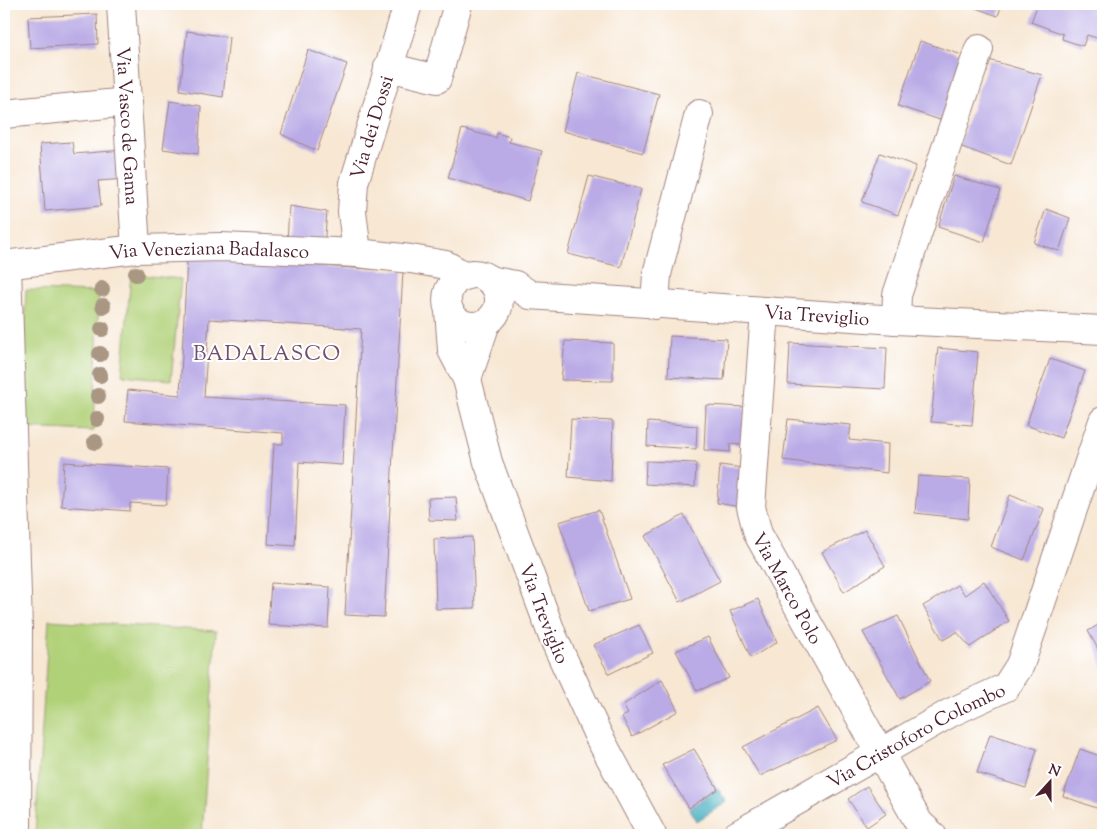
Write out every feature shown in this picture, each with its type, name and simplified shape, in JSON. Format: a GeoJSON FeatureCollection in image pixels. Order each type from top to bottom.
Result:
{"type":"FeatureCollection","features":[{"type":"Feature","properties":{"kind":"street","name":"Via Vasco de Gama"},"geometry":{"type":"LineString","coordinates":[[121,4],[136,249]]}},
{"type":"Feature","properties":{"kind":"street","name":"Via dei Dossi"},"geometry":{"type":"LineString","coordinates":[[357,253],[352,211],[354,183],[408,4]]}},
{"type":"Feature","properties":{"kind":"street"},"geometry":{"type":"LineString","coordinates":[[388,67],[436,78],[458,4]]}},
{"type":"Feature","properties":{"kind":"street"},"geometry":{"type":"LineString","coordinates":[[896,320],[897,295],[979,49]]}},
{"type":"Feature","properties":{"kind":"street"},"geometry":{"type":"LineString","coordinates":[[4,114],[128,102]]}},
{"type":"Feature","properties":{"kind":"street"},"geometry":{"type":"LineString","coordinates":[[655,304],[657,274],[700,114]]}},
{"type":"Feature","properties":{"kind":"street","name":"Via Veneziana Badalasco"},"geometry":{"type":"LineString","coordinates":[[17,835],[11,703],[18,628],[6,265],[136,249],[221,247],[357,253],[446,264],[463,290]]}},
{"type":"Feature","properties":{"kind":"street","name":"Via Treviglio"},"geometry":{"type":"LineString","coordinates":[[652,835],[598,735],[553,637],[488,462],[467,379],[452,350],[463,290],[515,285],[530,295],[896,320],[1103,330]]}},
{"type":"Feature","properties":{"kind":"street"},"geometry":{"type":"LineString","coordinates":[[467,379],[489,320],[499,303],[495,286],[463,290],[461,323],[478,326],[489,320],[517,307],[530,295]]}},
{"type":"Feature","properties":{"kind":"street","name":"Via Marco Polo"},"geometry":{"type":"LineString","coordinates":[[765,311],[750,507],[758,534],[919,823],[932,835]]}},
{"type":"Feature","properties":{"kind":"street","name":"Via Cristoforo Colombo"},"geometry":{"type":"LineString","coordinates":[[737,835],[950,713],[1006,687],[1020,665],[1103,422]]}},
{"type":"Feature","properties":{"kind":"green space"},"geometry":{"type":"Polygon","coordinates":[[[131,274],[181,279],[171,380],[122,375],[131,274]]]}},
{"type":"Feature","properties":{"kind":"green space"},"geometry":{"type":"Polygon","coordinates":[[[26,290],[99,292],[94,431],[21,428],[26,290]]]}},
{"type":"Feature","properties":{"kind":"green space"},"geometry":{"type":"Polygon","coordinates":[[[49,620],[216,631],[202,835],[35,835],[49,620]]]}},
{"type":"Feature","properties":{"kind":"water"},"geometry":{"type":"Polygon","coordinates":[[[718,789],[727,802],[697,821],[689,808],[718,789]]]}},
{"type":"Feature","properties":{"kind":"building"},"geometry":{"type":"Polygon","coordinates":[[[964,4],[1002,4],[998,16],[964,4]]]}},
{"type":"Feature","properties":{"kind":"building"},"geometry":{"type":"Polygon","coordinates":[[[1038,4],[1103,4],[1103,20],[1097,38],[1087,35],[1083,46],[1062,39],[1063,34],[1031,22],[1038,4]]]}},
{"type":"Feature","properties":{"kind":"building"},"geometry":{"type":"Polygon","coordinates":[[[97,14],[98,44],[30,48],[28,17],[97,14]]]}},
{"type":"Feature","properties":{"kind":"building"},"geometry":{"type":"Polygon","coordinates":[[[187,31],[229,37],[223,97],[180,90],[187,31]]]}},
{"type":"Feature","properties":{"kind":"building"},"geometry":{"type":"Polygon","coordinates":[[[920,41],[962,55],[940,120],[898,106],[920,41]]]}},
{"type":"Feature","properties":{"kind":"building"},"geometry":{"type":"Polygon","coordinates":[[[308,50],[347,64],[317,151],[281,134],[308,50]]]}},
{"type":"Feature","properties":{"kind":"building"},"geometry":{"type":"Polygon","coordinates":[[[989,60],[1042,75],[1011,165],[959,146],[989,60]]]}},
{"type":"Feature","properties":{"kind":"building"},"geometry":{"type":"Polygon","coordinates":[[[578,73],[659,94],[643,153],[563,131],[578,73]]]}},
{"type":"Feature","properties":{"kind":"building"},"geometry":{"type":"Polygon","coordinates":[[[170,101],[201,106],[198,154],[163,149],[170,101]]]}},
{"type":"Feature","properties":{"kind":"building"},"geometry":{"type":"Polygon","coordinates":[[[462,129],[496,138],[497,133],[510,137],[509,142],[542,151],[528,201],[448,178],[462,129]]]}},
{"type":"Feature","properties":{"kind":"building"},"geometry":{"type":"Polygon","coordinates":[[[72,142],[74,154],[123,150],[126,179],[98,181],[101,206],[45,211],[40,144],[72,142]]]}},
{"type":"Feature","properties":{"kind":"building"},"geometry":{"type":"Polygon","coordinates":[[[880,153],[916,166],[898,215],[862,202],[880,153]]]}},
{"type":"Feature","properties":{"kind":"building"},"geometry":{"type":"Polygon","coordinates":[[[589,176],[641,189],[621,267],[568,254],[589,176]]]}},
{"type":"Feature","properties":{"kind":"building"},"geometry":{"type":"Polygon","coordinates":[[[954,176],[1000,190],[984,242],[938,227],[954,176]]]}},
{"type":"Feature","properties":{"kind":"building"},"geometry":{"type":"Polygon","coordinates":[[[289,206],[327,212],[324,246],[287,244],[289,206]]]}},
{"type":"Feature","properties":{"kind":"building"},"geometry":{"type":"Polygon","coordinates":[[[1046,209],[1070,218],[1059,251],[1034,243],[1046,209]]]}},
{"type":"Feature","properties":{"kind":"building"},"geometry":{"type":"Polygon","coordinates":[[[187,258],[403,271],[384,617],[345,615],[361,329],[209,319],[204,397],[345,405],[342,465],[299,462],[295,546],[268,544],[274,444],[283,444],[283,433],[125,421],[128,390],[180,395],[187,258]]]}},
{"type":"Feature","properties":{"kind":"building"},"geometry":{"type":"Polygon","coordinates":[[[670,336],[727,339],[724,380],[668,377],[670,336]]]}},
{"type":"Feature","properties":{"kind":"building"},"geometry":{"type":"Polygon","coordinates":[[[565,341],[613,343],[613,381],[561,380],[565,341]]]}},
{"type":"Feature","properties":{"kind":"building"},"geometry":{"type":"Polygon","coordinates":[[[790,343],[887,348],[885,389],[788,384],[790,343]]]}},
{"type":"Feature","properties":{"kind":"building"},"geometry":{"type":"Polygon","coordinates":[[[938,348],[978,352],[972,425],[931,422],[938,348]]]}},
{"type":"Feature","properties":{"kind":"building"},"geometry":{"type":"Polygon","coordinates":[[[1050,359],[1085,371],[1061,438],[1026,425],[1050,359]]]}},
{"type":"Feature","properties":{"kind":"building"},"geometry":{"type":"Polygon","coordinates":[[[706,405],[745,407],[744,445],[730,444],[730,452],[704,450],[706,405]]]}},
{"type":"Feature","properties":{"kind":"building"},"geometry":{"type":"Polygon","coordinates":[[[571,419],[613,421],[611,481],[568,477],[571,419]]]}},
{"type":"Feature","properties":{"kind":"building"},"geometry":{"type":"Polygon","coordinates":[[[788,419],[851,425],[849,440],[888,444],[887,473],[783,460],[788,419]]]}},
{"type":"Feature","properties":{"kind":"building"},"geometry":{"type":"Polygon","coordinates":[[[648,422],[697,426],[696,449],[647,446],[648,422]]]}},
{"type":"Feature","properties":{"kind":"building"},"geometry":{"type":"Polygon","coordinates":[[[646,461],[696,463],[695,487],[645,484],[646,461]]]}},
{"type":"Feature","properties":{"kind":"building"},"geometry":{"type":"Polygon","coordinates":[[[64,462],[168,469],[166,505],[130,503],[130,511],[61,506],[64,462]]]}},
{"type":"Feature","properties":{"kind":"building"},"geometry":{"type":"Polygon","coordinates":[[[720,465],[743,468],[740,507],[717,503],[720,465]]]}},
{"type":"Feature","properties":{"kind":"building"},"geometry":{"type":"Polygon","coordinates":[[[918,476],[970,479],[968,519],[915,513],[918,476]]]}},
{"type":"Feature","properties":{"kind":"building"},"geometry":{"type":"Polygon","coordinates":[[[1010,495],[1044,509],[1024,560],[991,547],[1010,495]]]}},
{"type":"Feature","properties":{"kind":"building"},"geometry":{"type":"Polygon","coordinates":[[[456,497],[458,521],[429,520],[428,498],[456,497]]]}},
{"type":"Feature","properties":{"kind":"building"},"geometry":{"type":"Polygon","coordinates":[[[599,510],[630,599],[589,611],[559,522],[599,510]]]}},
{"type":"Feature","properties":{"kind":"building"},"geometry":{"type":"Polygon","coordinates":[[[684,515],[720,581],[680,602],[645,536],[684,515]]]}},
{"type":"Feature","properties":{"kind":"building"},"geometry":{"type":"Polygon","coordinates":[[[865,530],[885,566],[844,592],[822,552],[865,530]]]}},
{"type":"Feature","properties":{"kind":"building"},"geometry":{"type":"Polygon","coordinates":[[[472,537],[475,608],[436,609],[434,539],[472,537]]]}},
{"type":"Feature","properties":{"kind":"building"},"geometry":{"type":"Polygon","coordinates":[[[984,581],[1009,621],[970,647],[957,632],[943,640],[923,606],[957,585],[965,595],[984,581]]]}},
{"type":"Feature","properties":{"kind":"building"},"geometry":{"type":"Polygon","coordinates":[[[271,583],[330,587],[328,628],[268,625],[271,583]]]}},
{"type":"Feature","properties":{"kind":"building"},"geometry":{"type":"Polygon","coordinates":[[[758,599],[777,642],[751,658],[730,611],[758,599]]]}},
{"type":"Feature","properties":{"kind":"building"},"geometry":{"type":"Polygon","coordinates":[[[898,616],[930,681],[900,699],[863,632],[898,616]]]}},
{"type":"Feature","properties":{"kind":"building"},"geometry":{"type":"Polygon","coordinates":[[[1103,622],[1103,669],[1097,647],[1088,631],[1103,622]]]}},
{"type":"Feature","properties":{"kind":"building"},"geometry":{"type":"Polygon","coordinates":[[[639,625],[653,653],[609,674],[593,645],[639,625]]]}},
{"type":"Feature","properties":{"kind":"building"},"geometry":{"type":"Polygon","coordinates":[[[708,637],[729,678],[697,691],[676,651],[708,637]]]}},
{"type":"Feature","properties":{"kind":"building"},"geometry":{"type":"Polygon","coordinates":[[[662,680],[678,711],[632,737],[622,717],[628,714],[623,705],[662,680]]]}},
{"type":"Feature","properties":{"kind":"building"},"geometry":{"type":"Polygon","coordinates":[[[818,708],[837,740],[760,776],[743,747],[818,708]]]}},
{"type":"Feature","properties":{"kind":"building"},"geometry":{"type":"Polygon","coordinates":[[[990,734],[1037,749],[1026,788],[977,773],[990,734]]]}},
{"type":"Feature","properties":{"kind":"building"},"geometry":{"type":"Polygon","coordinates":[[[694,749],[718,789],[689,808],[662,765],[694,749]]]}},
{"type":"Feature","properties":{"kind":"building"},"geometry":{"type":"Polygon","coordinates":[[[1080,749],[1103,757],[1103,797],[1099,809],[1063,796],[1080,749]]]}},
{"type":"Feature","properties":{"kind":"building"},"geometry":{"type":"Polygon","coordinates":[[[867,786],[886,814],[867,827],[848,799],[867,786]]]}},
{"type":"Feature","properties":{"kind":"district","name":"BADALASCO"},"geometry":{"type":"Point","coordinates":[267,353]}}]}
